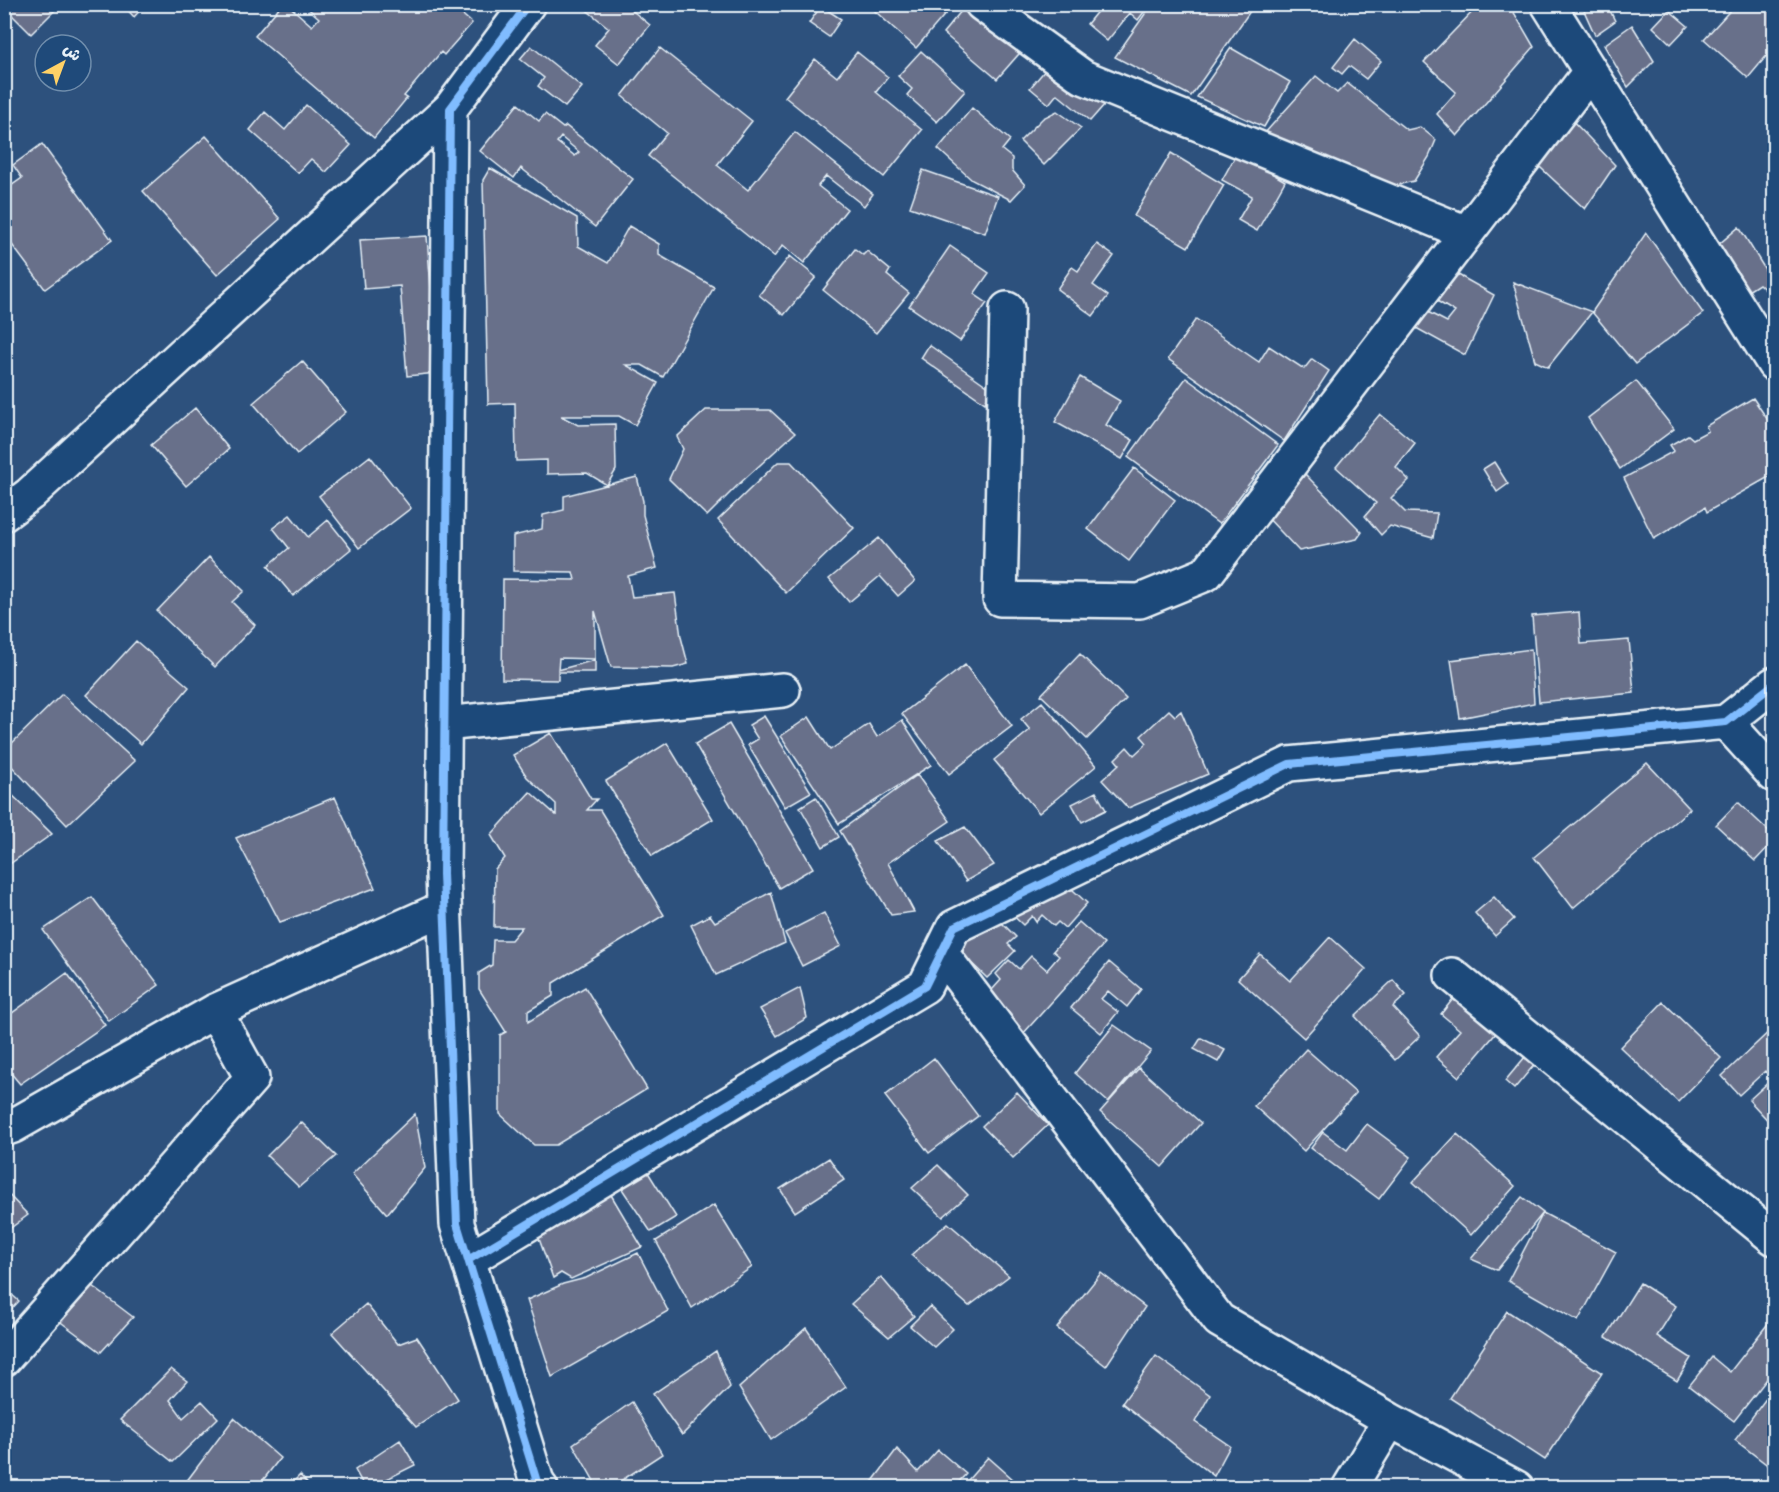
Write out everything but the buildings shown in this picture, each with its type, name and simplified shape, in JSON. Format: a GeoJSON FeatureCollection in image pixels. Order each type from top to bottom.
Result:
{"type":"FeatureCollection","features":[{"type":"Feature","properties":{"kind":"street"},"geometry":{"type":"LineString","coordinates":[[4,514],[30,494],[450,109],[528,4]]}},
{"type":"Feature","properties":{"kind":"street"},"geometry":{"type":"LineString","coordinates":[[982,4],[1083,77],[1467,233]]}},
{"type":"Feature","properties":{"kind":"street"},"geometry":{"type":"LineString","coordinates":[[1548,4],[1774,364]]}},
{"type":"Feature","properties":{"kind":"street"},"geometry":{"type":"LineString","coordinates":[[1007,309],[1000,599],[1140,601],[1206,574],[1590,72]]}},
{"type":"Feature","properties":{"kind":"street"},"geometry":{"type":"LineString","coordinates":[[450,109],[443,874],[457,1224],[538,1487]]}},
{"type":"Feature","properties":{"kind":"street"},"geometry":{"type":"LineString","coordinates":[[468,1260],[925,986],[954,927],[1288,764],[1726,722],[1774,684]]}},
{"type":"Feature","properties":{"kind":"street"},"geometry":{"type":"LineString","coordinates":[[444,723],[783,690]]}},
{"type":"Feature","properties":{"kind":"street"},"geometry":{"type":"LineString","coordinates":[[1726,722],[1774,776]]}},
{"type":"Feature","properties":{"kind":"street"},"geometry":{"type":"LineString","coordinates":[[4,1129],[215,1011],[444,908]]}},
{"type":"Feature","properties":{"kind":"street"},"geometry":{"type":"LineString","coordinates":[[941,952],[1219,1320],[1390,1420],[1517,1488]]}},
{"type":"Feature","properties":{"kind":"street"},"geometry":{"type":"LineString","coordinates":[[1452,975],[1774,1238]]}},
{"type":"Feature","properties":{"kind":"street"},"geometry":{"type":"LineString","coordinates":[[4,1359],[252,1078],[215,1011]]}},
{"type":"Feature","properties":{"kind":"street"},"geometry":{"type":"LineString","coordinates":[[1349,1488],[1390,1420]]}},
{"type":"Feature","properties":{"kind":"cycle path"},"geometry":{"type":"LineString","coordinates":[[528,4],[450,109],[443,874],[457,1224],[538,1485],[541,1488]]}},
{"type":"Feature","properties":{"kind":"cycle path"},"geometry":{"type":"LineString","coordinates":[[468,1260],[925,986],[954,927],[1289,764],[1726,722],[1774,684]]}}]}
